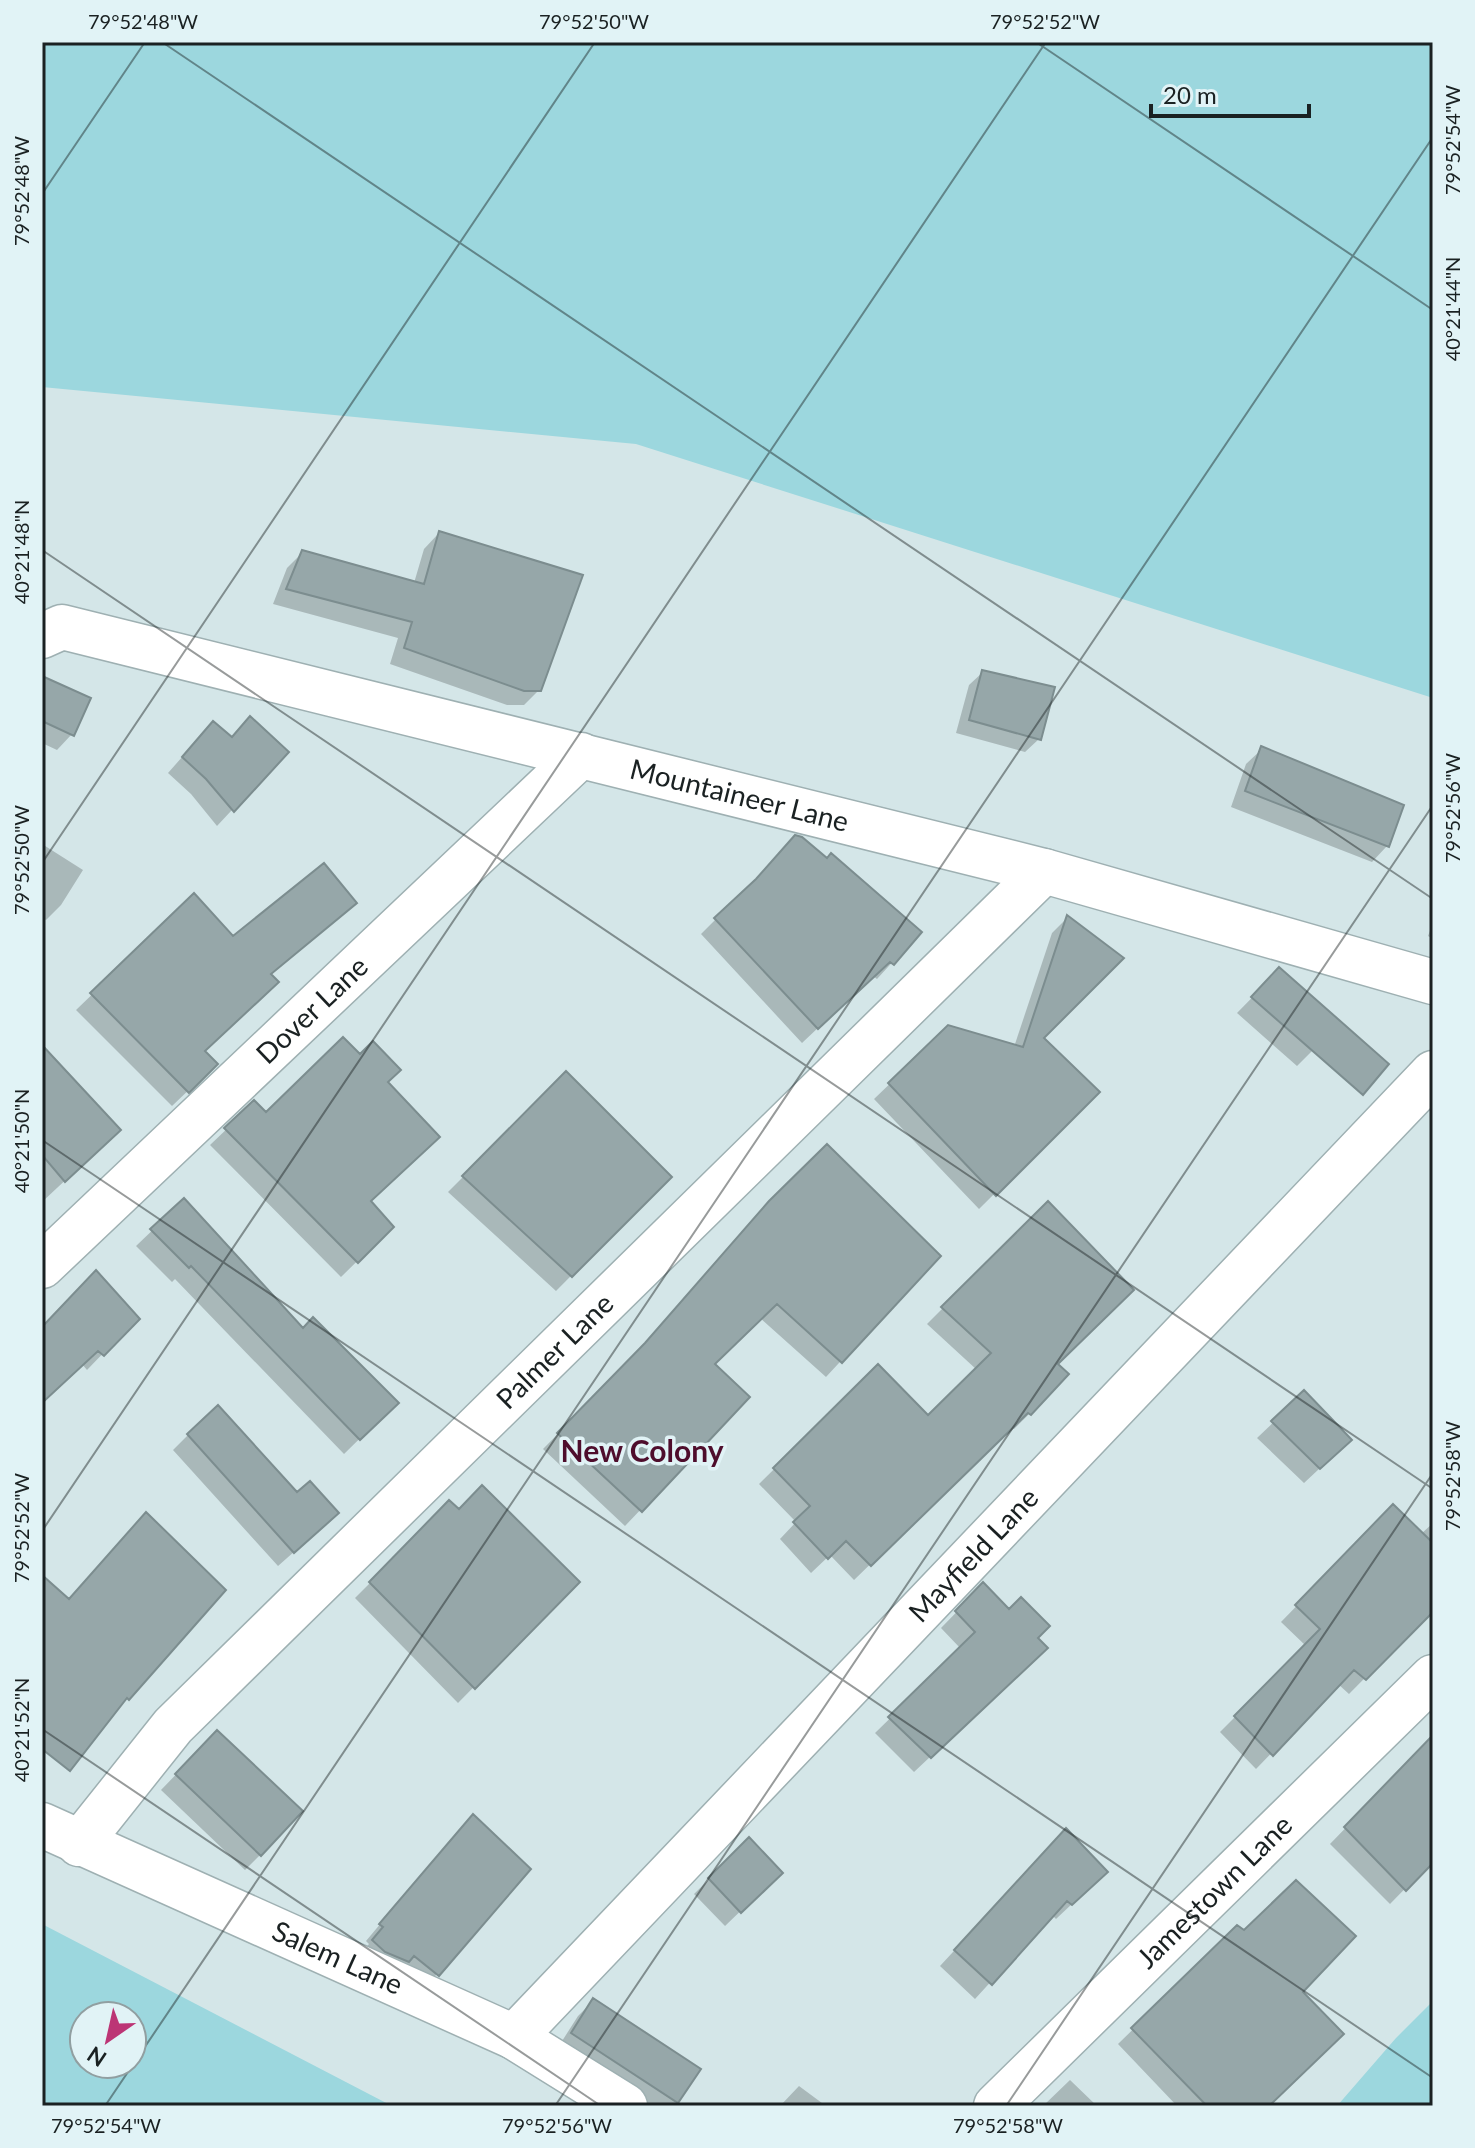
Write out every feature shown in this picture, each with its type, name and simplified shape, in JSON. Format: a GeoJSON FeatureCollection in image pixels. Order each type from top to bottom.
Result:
{"type":"FeatureCollection","features":[{"type":"Feature","properties":{"kind":"street","name":"Mountaineer Lane"},"geometry":{"type":"LineString","coordinates":[[42,636],[62,627],[581,755],[1044,871],[1433,982]]}},
{"type":"Feature","properties":{"kind":"street","name":"Dover Lane"},"geometry":{"type":"LineString","coordinates":[[42,1266],[581,755]]}},
{"type":"Feature","properties":{"kind":"street","name":"Palmer Lane"},"geometry":{"type":"LineString","coordinates":[[61,1834],[1044,871]]}},
{"type":"Feature","properties":{"kind":"street","name":"Mayfield Lane"},"geometry":{"type":"LineString","coordinates":[[514,2037],[1433,1073]]}},
{"type":"Feature","properties":{"kind":"street","name":"Jamestown Lane"},"geometry":{"type":"LineString","coordinates":[[996,2106],[1433,1677]]}},
{"type":"Feature","properties":{"kind":"street","name":"Salem Lane"},"geometry":{"type":"LineString","coordinates":[[61,1834],[514,2037],[625,2106]]}},
{"type":"Feature","properties":{"kind":"shaded area"},"geometry":{"type":"Polygon","coordinates":[[[42,42],[1433,42],[1433,698],[636,444],[42,387],[42,42]]]}},
{"type":"Feature","properties":{"kind":"shaded area"},"geometry":{"type":"Polygon","coordinates":[[[42,1924],[392,2106],[42,2106],[42,1924]]]}},
{"type":"Feature","properties":{"kind":"shaded area"},"geometry":{"type":"Polygon","coordinates":[[[1433,2001],[1433,2106],[1337,2106],[1396,2038],[1433,2001]]]}},
{"type":"Feature","properties":{"kind":"building"},"geometry":{"type":"Polygon","coordinates":[[[439,531],[583,575],[541,691],[524,691],[404,648],[412,622],[286,589],[302,550],[424,584],[439,531]]]}},
{"type":"Feature","properties":{"kind":"building"},"geometry":{"type":"Polygon","coordinates":[[[982,670],[1055,687],[1041,740],[969,720],[982,670]]]}},
{"type":"Feature","properties":{"kind":"building"},"geometry":{"type":"Polygon","coordinates":[[[42,676],[91,698],[74,736],[42,721],[42,676]]]}},
{"type":"Feature","properties":{"kind":"building"},"geometry":{"type":"Polygon","coordinates":[[[250,716],[289,752],[234,812],[182,757],[213,721],[232,737],[250,716]]]}},
{"type":"Feature","properties":{"kind":"building"},"geometry":{"type":"Polygon","coordinates":[[[1261,746],[1404,805],[1389,847],[1245,791],[1261,746]]]}},
{"type":"Feature","properties":{"kind":"building"},"geometry":{"type":"Polygon","coordinates":[[[795,835],[802,837],[827,858],[831,853],[922,932],[894,965],[890,962],[818,1029],[714,918],[756,879],[795,835]]]}},
{"type":"Feature","properties":{"kind":"building"},"geometry":{"type":"Polygon","coordinates":[[[324,863],[357,903],[271,974],[279,982],[205,1051],[218,1064],[189,1093],[90,993],[194,893],[233,936],[324,863]]]}},
{"type":"Feature","properties":{"kind":"building"},"geometry":{"type":"Polygon","coordinates":[[[1067,915],[1124,958],[1044,1038],[1100,1092],[996,1196],[888,1083],[948,1025],[1023,1047],[1067,915]]]}},
{"type":"Feature","properties":{"kind":"building"},"geometry":{"type":"Polygon","coordinates":[[[1279,967],[1389,1064],[1363,1095],[1251,997],[1279,967]]]}},
{"type":"Feature","properties":{"kind":"building"},"geometry":{"type":"Polygon","coordinates":[[[343,1037],[360,1054],[373,1041],[401,1070],[388,1082],[440,1137],[371,1201],[394,1227],[358,1263],[224,1128],[254,1100],[266,1112],[343,1037]]]}},
{"type":"Feature","properties":{"kind":"building"},"geometry":{"type":"Polygon","coordinates":[[[42,1045],[121,1130],[65,1182],[42,1155],[42,1045]]]}},
{"type":"Feature","properties":{"kind":"building"},"geometry":{"type":"Polygon","coordinates":[[[566,1071],[672,1177],[572,1277],[462,1176],[566,1071]]]}},
{"type":"Feature","properties":{"kind":"building"},"geometry":{"type":"Polygon","coordinates":[[[827,1144],[941,1256],[842,1363],[777,1304],[715,1364],[750,1397],[642,1512],[557,1433],[645,1343],[769,1201],[827,1144]]]}},
{"type":"Feature","properties":{"kind":"building"},"geometry":{"type":"Polygon","coordinates":[[[184,1198],[303,1328],[313,1317],[399,1403],[360,1440],[191,1266],[189,1268],[150,1229],[184,1198]]]}},
{"type":"Feature","properties":{"kind":"building"},"geometry":{"type":"Polygon","coordinates":[[[1048,1201],[1134,1290],[1058,1364],[1069,1374],[1031,1415],[1028,1413],[871,1566],[846,1541],[828,1559],[793,1522],[810,1506],[773,1468],[878,1364],[928,1415],[991,1353],[941,1307],[1048,1201]]]}},
{"type":"Feature","properties":{"kind":"building"},"geometry":{"type":"Polygon","coordinates":[[[96,1270],[140,1319],[104,1356],[98,1351],[42,1403],[42,1327],[96,1270]]]}},
{"type":"Feature","properties":{"kind":"building"},"geometry":{"type":"Polygon","coordinates":[[[1304,1390],[1352,1440],[1320,1469],[1271,1421],[1304,1390]]]}},
{"type":"Feature","properties":{"kind":"building"},"geometry":{"type":"Polygon","coordinates":[[[218,1405],[297,1492],[310,1481],[339,1513],[294,1553],[187,1434],[218,1405]]]}},
{"type":"Feature","properties":{"kind":"building"},"geometry":{"type":"Polygon","coordinates":[[[482,1485],[580,1582],[475,1689],[369,1582],[449,1500],[459,1509],[482,1485]]]}},
{"type":"Feature","properties":{"kind":"building"},"geometry":{"type":"Polygon","coordinates":[[[1393,1504],[1433,1543],[1433,1612],[1366,1680],[1354,1670],[1273,1756],[1234,1716],[1320,1629],[1295,1605],[1393,1504]]]}},
{"type":"Feature","properties":{"kind":"building"},"geometry":{"type":"Polygon","coordinates":[[[146,1512],[226,1590],[129,1700],[127,1698],[70,1771],[42,1749],[42,1575],[69,1599],[146,1512]]]}},
{"type":"Feature","properties":{"kind":"building"},"geometry":{"type":"Polygon","coordinates":[[[983,1582],[1009,1609],[1021,1597],[1050,1626],[1038,1638],[1048,1648],[931,1758],[888,1717],[975,1632],[955,1611],[983,1582]]]}},
{"type":"Feature","properties":{"kind":"building"},"geometry":{"type":"Polygon","coordinates":[[[217,1730],[303,1811],[261,1856],[175,1774],[217,1730]]]}},
{"type":"Feature","properties":{"kind":"building"},"geometry":{"type":"Polygon","coordinates":[[[1433,1735],[1433,1863],[1406,1891],[1344,1827],[1433,1735]]]}},
{"type":"Feature","properties":{"kind":"building"},"geometry":{"type":"Polygon","coordinates":[[[473,1814],[531,1869],[439,1976],[414,1956],[409,1962],[385,1952],[372,1940],[383,1927],[379,1924],[473,1814]]]}},
{"type":"Feature","properties":{"kind":"building"},"geometry":{"type":"Polygon","coordinates":[[[1066,1828],[1108,1872],[1072,1905],[1067,1901],[992,1985],[954,1950],[1066,1828]]]}},
{"type":"Feature","properties":{"kind":"building"},"geometry":{"type":"Polygon","coordinates":[[[749,1837],[783,1873],[741,1913],[708,1878],[749,1837]]]}},
{"type":"Feature","properties":{"kind":"building"},"geometry":{"type":"Polygon","coordinates":[[[1296,1880],[1356,1936],[1303,1992],[1344,2034],[1269,2106],[1207,2106],[1131,2028],[1237,1925],[1244,1930],[1296,1880]]]}},
{"type":"Feature","properties":{"kind":"building"},"geometry":{"type":"Polygon","coordinates":[[[593,1998],[701,2069],[678,2103],[571,2033],[593,1998]]]}},
{"type":"Feature","properties":{"kind":"district","name":"New Colony"},"geometry":{"type":"Point","coordinates":[642,1452]}}]}
